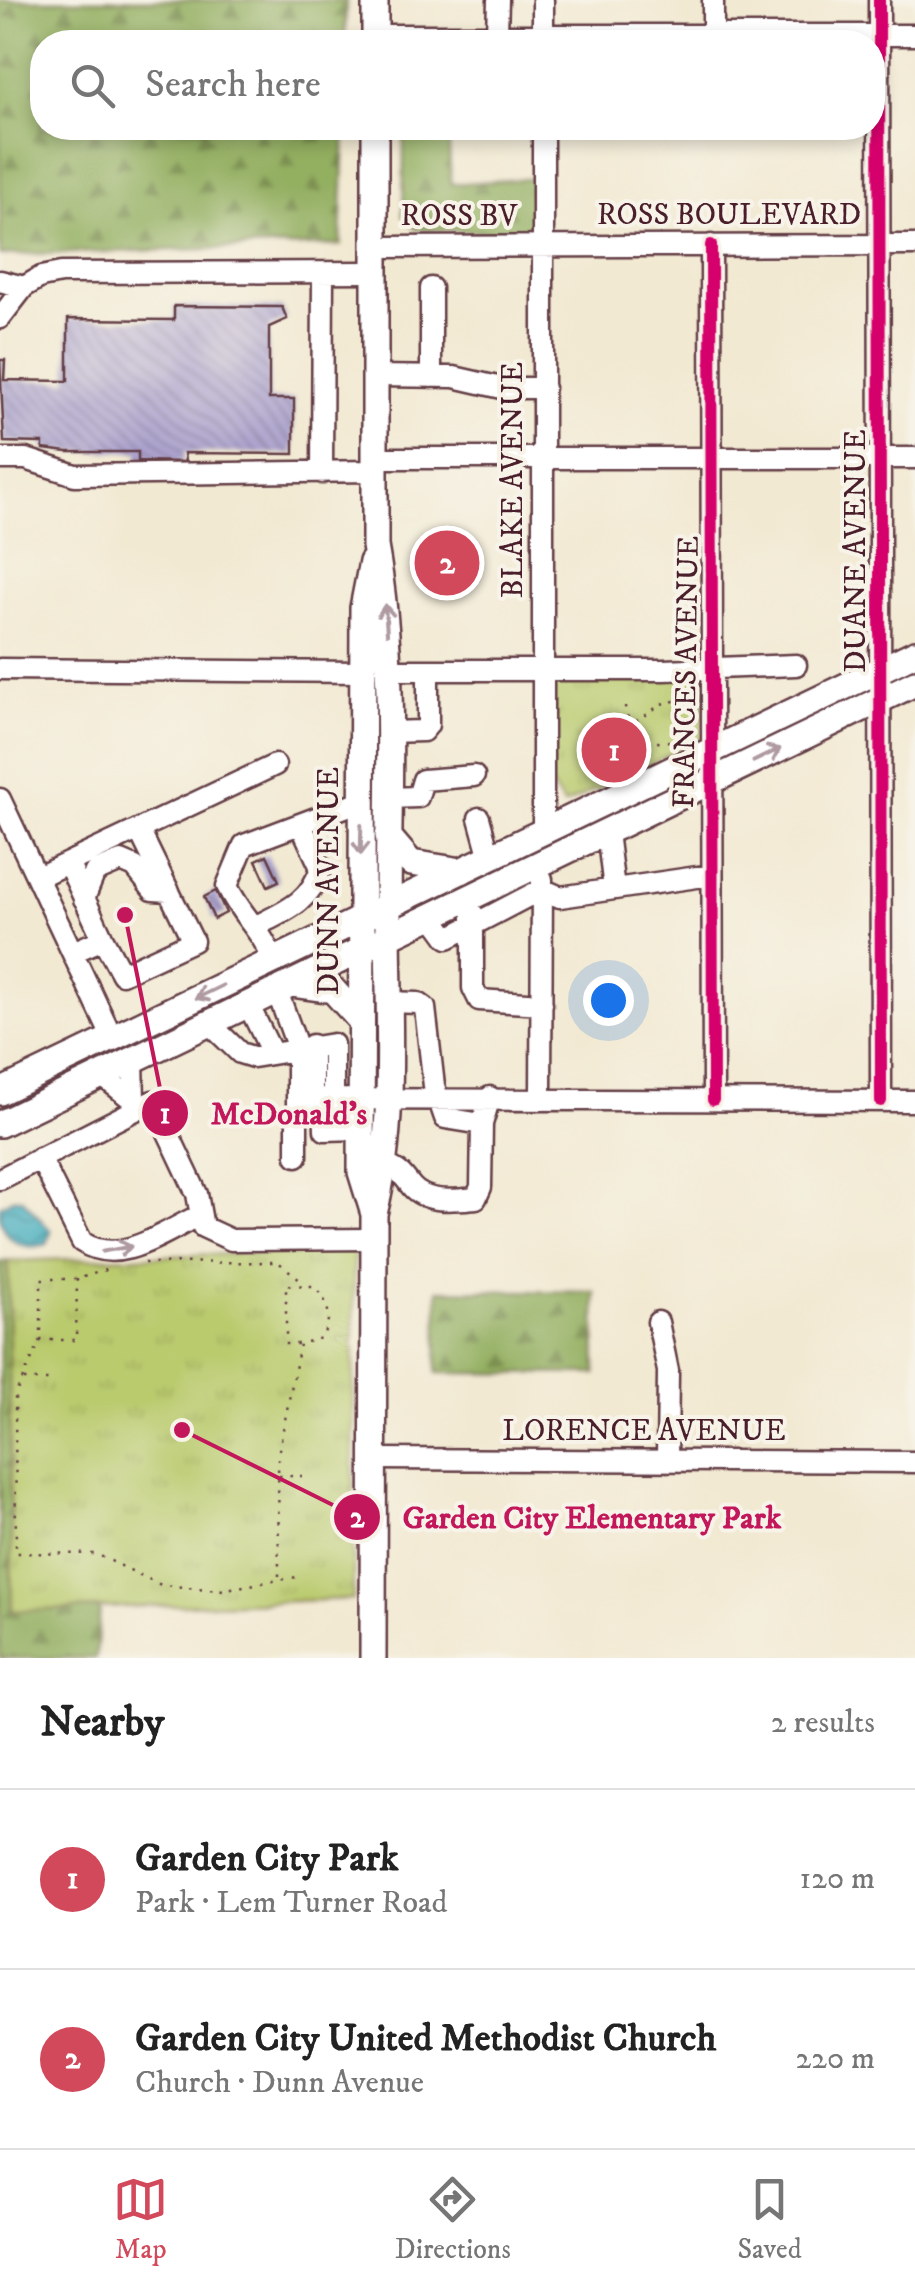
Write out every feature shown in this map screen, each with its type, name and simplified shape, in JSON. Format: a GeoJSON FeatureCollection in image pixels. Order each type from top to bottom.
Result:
{"type":"FeatureCollection","features":[{"type":"Feature","properties":{"kind":"main road"},"geometry":{"type":"LineString","coordinates":[[374,0],[374,30]]}},
{"type":"Feature","properties":{"kind":"main road","name":"DUNN AVENUE"},"geometry":{"type":"LineString","coordinates":[[373,1658],[374,1226],[386,1165],[360,1022],[360,920],[361,802],[375,671],[387,613],[375,546],[374,140]]}},
{"type":"Feature","properties":{"kind":"main road"},"geometry":{"type":"LineString","coordinates":[[0,1092],[915,653]]}},
{"type":"Feature","properties":{"kind":"main road","name":"DUNN AVENUE"},"geometry":{"type":"LineString","coordinates":[[374,1226],[361,1172],[361,1130],[374,1096],[388,1002],[388,732],[375,671]]}},
{"type":"Feature","properties":{"kind":"main road"},"geometry":{"type":"LineString","coordinates":[[0,1124],[471,898],[542,876],[607,832],[915,684]]}},
{"type":"Feature","properties":{"kind":"main road"},"geometry":{"type":"LineString","coordinates":[[388,836],[412,863],[462,871]]}},
{"type":"Feature","properties":{"kind":"main road"},"geometry":{"type":"LineString","coordinates":[[284,987],[333,990],[360,1022]]}},
{"type":"Feature","properties":{"kind":"street"},"geometry":{"type":"LineString","coordinates":[[497,30],[498,0]]}},
{"type":"Feature","properties":{"kind":"street"},"geometry":{"type":"LineString","coordinates":[[543,0],[543,30]]}},
{"type":"Feature","properties":{"kind":"street"},"geometry":{"type":"LineString","coordinates":[[714,0],[714,30]]}},
{"type":"Feature","properties":{"kind":"street","name":"DUANE AVENUE"},"geometry":{"type":"LineString","coordinates":[[879,0],[879,30]]}},
{"type":"Feature","properties":{"kind":"street"},"geometry":{"type":"LineString","coordinates":[[885,35],[915,35]]}},
{"type":"Feature","properties":{"kind":"street","name":"BLAKE AVENUE"},"geometry":{"type":"LineString","coordinates":[[543,140],[543,832]]}},
{"type":"Feature","properties":{"kind":"street","name":"DUANE AVENUE"},"geometry":{"type":"LineString","coordinates":[[880,140],[880,1101]]}},
{"type":"Feature","properties":{"kind":"street","name":"FRANCES AVENUE"},"geometry":{"type":"LineString","coordinates":[[711,245],[712,1100]]}},
{"type":"Feature","properties":{"kind":"street","name":"ROSS BOULEVARD"},"geometry":{"type":"LineString","coordinates":[[543,246],[915,245]]}},
{"type":"Feature","properties":{"kind":"street","name":"ROSS BV"},"geometry":{"type":"LineString","coordinates":[[24,287],[42,276],[61,273],[322,273],[374,260],[543,246]]}},
{"type":"Feature","properties":{"kind":"street"},"geometry":{"type":"LineString","coordinates":[[322,273],[322,474]]}},
{"type":"Feature","properties":{"kind":"street"},"geometry":{"type":"LineString","coordinates":[[0,281],[24,287],[0,318]]}},
{"type":"Feature","properties":{"kind":"street"},"geometry":{"type":"LineString","coordinates":[[431,288],[431,377]]}},
{"type":"Feature","properties":{"kind":"street"},"geometry":{"type":"LineString","coordinates":[[374,376],[431,377],[502,388],[544,388]]}},
{"type":"Feature","properties":{"kind":"street"},"geometry":{"type":"LineString","coordinates":[[0,459],[26,459],[75,474],[322,474],[374,465],[543,458],[915,458]]}},
{"type":"Feature","properties":{"kind":"street"},"geometry":{"type":"LineString","coordinates":[[0,669],[375,671],[796,666]]}},
{"type":"Feature","properties":{"kind":"street"},"geometry":{"type":"LineString","coordinates":[[388,732],[423,731],[428,725],[428,670]]}},
{"type":"Feature","properties":{"kind":"street"},"geometry":{"type":"LineString","coordinates":[[38,877],[275,766]]}},
{"type":"Feature","properties":{"kind":"street"},"geometry":{"type":"LineString","coordinates":[[388,798],[418,797],[423,780],[474,776]]}},
{"type":"Feature","properties":{"kind":"street"},"geometry":{"type":"LineString","coordinates":[[0,799],[113,1038]]}},
{"type":"Feature","properties":{"kind":"street"},"geometry":{"type":"LineString","coordinates":[[274,962],[264,936],[243,919],[227,886],[244,845],[361,802]]}},
{"type":"Feature","properties":{"kind":"street"},"geometry":{"type":"LineString","coordinates":[[479,818],[490,858]]}},
{"type":"Feature","properties":{"kind":"street"},"geometry":{"type":"LineString","coordinates":[[254,928],[306,900],[316,884],[321,868],[301,824]]}},
{"type":"Feature","properties":{"kind":"street"},"geometry":{"type":"LineString","coordinates":[[68,863],[122,974],[193,940],[139,830]]}},
{"type":"Feature","properties":{"kind":"street"},"geometry":{"type":"LineString","coordinates":[[607,832],[614,889]]}},
{"type":"Feature","properties":{"kind":"street"},"geometry":{"type":"LineString","coordinates":[[84,898],[95,872],[121,860],[136,867],[153,890],[169,891]]}},
{"type":"Feature","properties":{"kind":"street"},"geometry":{"type":"LineString","coordinates":[[542,876],[560,896],[711,875]]}},
{"type":"Feature","properties":{"kind":"street"},"geometry":{"type":"LineString","coordinates":[[432,916],[448,938],[475,925],[542,876]]}},
{"type":"Feature","properties":{"kind":"street"},"geometry":{"type":"LineString","coordinates":[[541,1098],[542,876]]}},
{"type":"Feature","properties":{"kind":"street"},"geometry":{"type":"LineString","coordinates":[[471,898],[475,925],[474,988],[478,1000],[542,1004]]}},
{"type":"Feature","properties":{"kind":"street"},"geometry":{"type":"LineString","coordinates":[[73,952],[103,939]]}},
{"type":"Feature","properties":{"kind":"street"},"geometry":{"type":"LineString","coordinates":[[284,987],[325,1130],[361,1130]]}},
{"type":"Feature","properties":{"kind":"street"},"geometry":{"type":"LineString","coordinates":[[388,1002],[418,1003],[425,1008],[434,1086],[446,1118],[482,1124]]}},
{"type":"Feature","properties":{"kind":"street"},"geometry":{"type":"LineString","coordinates":[[248,1004],[272,1053]]}},
{"type":"Feature","properties":{"kind":"street"},"geometry":{"type":"LineString","coordinates":[[209,1023],[240,1053],[253,1057],[333,1044],[297,1156]]}},
{"type":"Feature","properties":{"kind":"street"},"geometry":{"type":"LineString","coordinates":[[133,1059],[136,1105]]}},
{"type":"Feature","properties":{"kind":"street"},"geometry":{"type":"LineString","coordinates":[[101,1075],[136,1105]]}},
{"type":"Feature","properties":{"kind":"street"},"geometry":{"type":"LineString","coordinates":[[386,1165],[402,1172],[426,1198],[476,1198],[482,1186],[482,1124],[490,1096]]}},
{"type":"Feature","properties":{"kind":"street"},"geometry":{"type":"LineString","coordinates":[[317,1098],[915,1101]]}},
{"type":"Feature","properties":{"kind":"street"},"geometry":{"type":"LineString","coordinates":[[0,1178],[136,1105],[153,1102],[198,1194],[204,1227],[231,1240],[374,1226]]}},
{"type":"Feature","properties":{"kind":"street"},"geometry":{"type":"LineString","coordinates":[[40,1158],[82,1242],[93,1250],[120,1252],[200,1215]]}},
{"type":"Feature","properties":{"kind":"street"},"geometry":{"type":"LineString","coordinates":[[658,1322],[668,1371],[667,1461]]}},
{"type":"Feature","properties":{"kind":"street","name":"LORENCE AVENUE"},"geometry":{"type":"LineString","coordinates":[[373,1459],[915,1462]]}},
{"type":"Feature","properties":{"kind":"path"},"geometry":{"type":"LineString","coordinates":[[623,757],[636,755],[648,744],[675,738],[685,728],[689,706],[684,698],[672,699],[637,720]]}},
{"type":"Feature","properties":{"kind":"path"},"geometry":{"type":"LineString","coordinates":[[625,706],[626,716],[637,720]]}},
{"type":"Feature","properties":{"kind":"path"},"geometry":{"type":"LineString","coordinates":[[636,713],[640,740],[648,744]]}},
{"type":"Feature","properties":{"kind":"path"},"geometry":{"type":"LineString","coordinates":[[636,755],[638,762]]}},
{"type":"Feature","properties":{"kind":"path"},"geometry":{"type":"LineString","coordinates":[[134,1263],[278,1262],[300,1279],[300,1285]]}},
{"type":"Feature","properties":{"kind":"path"},"geometry":{"type":"LineString","coordinates":[[120,1266],[77,1279],[42,1278],[41,1340],[15,1395],[16,1554],[96,1554],[162,1585],[220,1590],[303,1576]]}},
{"type":"Feature","properties":{"kind":"path"},"geometry":{"type":"LineString","coordinates":[[41,1340],[76,1340],[77,1279]]}},
{"type":"Feature","properties":{"kind":"path"},"geometry":{"type":"LineString","coordinates":[[286,1285],[313,1286],[322,1294],[329,1315],[320,1338],[300,1344],[286,1344],[286,1285]]}},
{"type":"Feature","properties":{"kind":"path"},"geometry":{"type":"LineString","coordinates":[[280,1577],[278,1476],[300,1344]]}},
{"type":"Feature","properties":{"kind":"path"},"geometry":{"type":"LineString","coordinates":[[22,1380],[54,1380]]}},
{"type":"Feature","properties":{"kind":"path"},"geometry":{"type":"LineString","coordinates":[[278,1476],[302,1476]]}},
{"type":"Feature","properties":{"kind":"path"},"geometry":{"type":"LineString","coordinates":[[39,1545],[40,1554]]}},
{"type":"Feature","properties":{"kind":"green space"},"geometry":{"type":"Polygon","coordinates":[[[0,0],[346,0],[345,30],[30,30],[30,140],[345,140],[341,245],[0,255],[0,0]]]}},
{"type":"Feature","properties":{"kind":"green space"},"geometry":{"type":"Polygon","coordinates":[[[404,140],[449,140],[451,184],[539,178],[538,223],[518,233],[416,229],[403,216],[404,140]]]}},
{"type":"Feature","properties":{"kind":"green space"},"geometry":{"type":"Polygon","coordinates":[[[695,674],[705,686],[702,739],[564,805],[549,783],[548,690],[564,678],[695,674]]]}},
{"type":"Feature","properties":{"kind":"green space"},"geometry":{"type":"Polygon","coordinates":[[[354,1250],[353,1599],[12,1611],[8,1261],[354,1250]]]}},
{"type":"Feature","properties":{"kind":"green space"},"geometry":{"type":"Polygon","coordinates":[[[8,1261],[12,1610],[100,1608],[96,1658],[0,1658],[0,1262],[8,1261]]]}},
{"type":"Feature","properties":{"kind":"green space"},"geometry":{"type":"Polygon","coordinates":[[[438,1290],[595,1292],[596,1374],[437,1373],[438,1290]]]}},
{"type":"Feature","properties":{"kind":"water"},"geometry":{"type":"Polygon","coordinates":[[[22,1198],[51,1231],[47,1244],[19,1244],[7,1233],[0,1206],[22,1198]]]}},
{"type":"Feature","properties":{"kind":"building"},"geometry":{"type":"Polygon","coordinates":[[[174,306],[282,307],[287,319],[269,327],[269,399],[294,399],[294,454],[184,453],[185,462],[138,461],[138,452],[68,452],[43,449],[43,443],[4,442],[0,360],[5,360],[4,380],[68,381],[68,319],[174,320],[174,306]]]}},
{"type":"Feature","properties":{"kind":"building"},"geometry":{"type":"Polygon","coordinates":[[[267,855],[279,881],[268,886],[256,860],[267,855]]]}},
{"type":"Feature","properties":{"kind":"building"},"geometry":{"type":"Polygon","coordinates":[[[216,891],[226,913],[214,919],[204,897],[216,891]]]}},
{"type":"Feature","properties":{"kind":"cycle path"},"geometry":{"type":"LineString","coordinates":[[879,0],[879,30]]}},
{"type":"Feature","properties":{"kind":"cycle path"},"geometry":{"type":"LineString","coordinates":[[879,140],[881,1101]]}},
{"type":"Feature","properties":{"kind":"cycle path"},"geometry":{"type":"LineString","coordinates":[[711,245],[713,1100]]}},
{"type":"Feature","properties":{"kind":"place","name":"Garden City United Methodist Church"},"geometry":{"type":"Point","coordinates":[447,563]}},
{"type":"Feature","properties":{"kind":"place","name":"Garden City Park"},"geometry":{"type":"Point","coordinates":[614,750]}},
{"type":"Feature","properties":{"kind":"place","name":"McDonald's"},"geometry":{"type":"Point","coordinates":[125,915]}},
{"type":"Feature","properties":{"kind":"place","name":"Garden City Elementary Park"},"geometry":{"type":"Point","coordinates":[182,1430]}}]}
